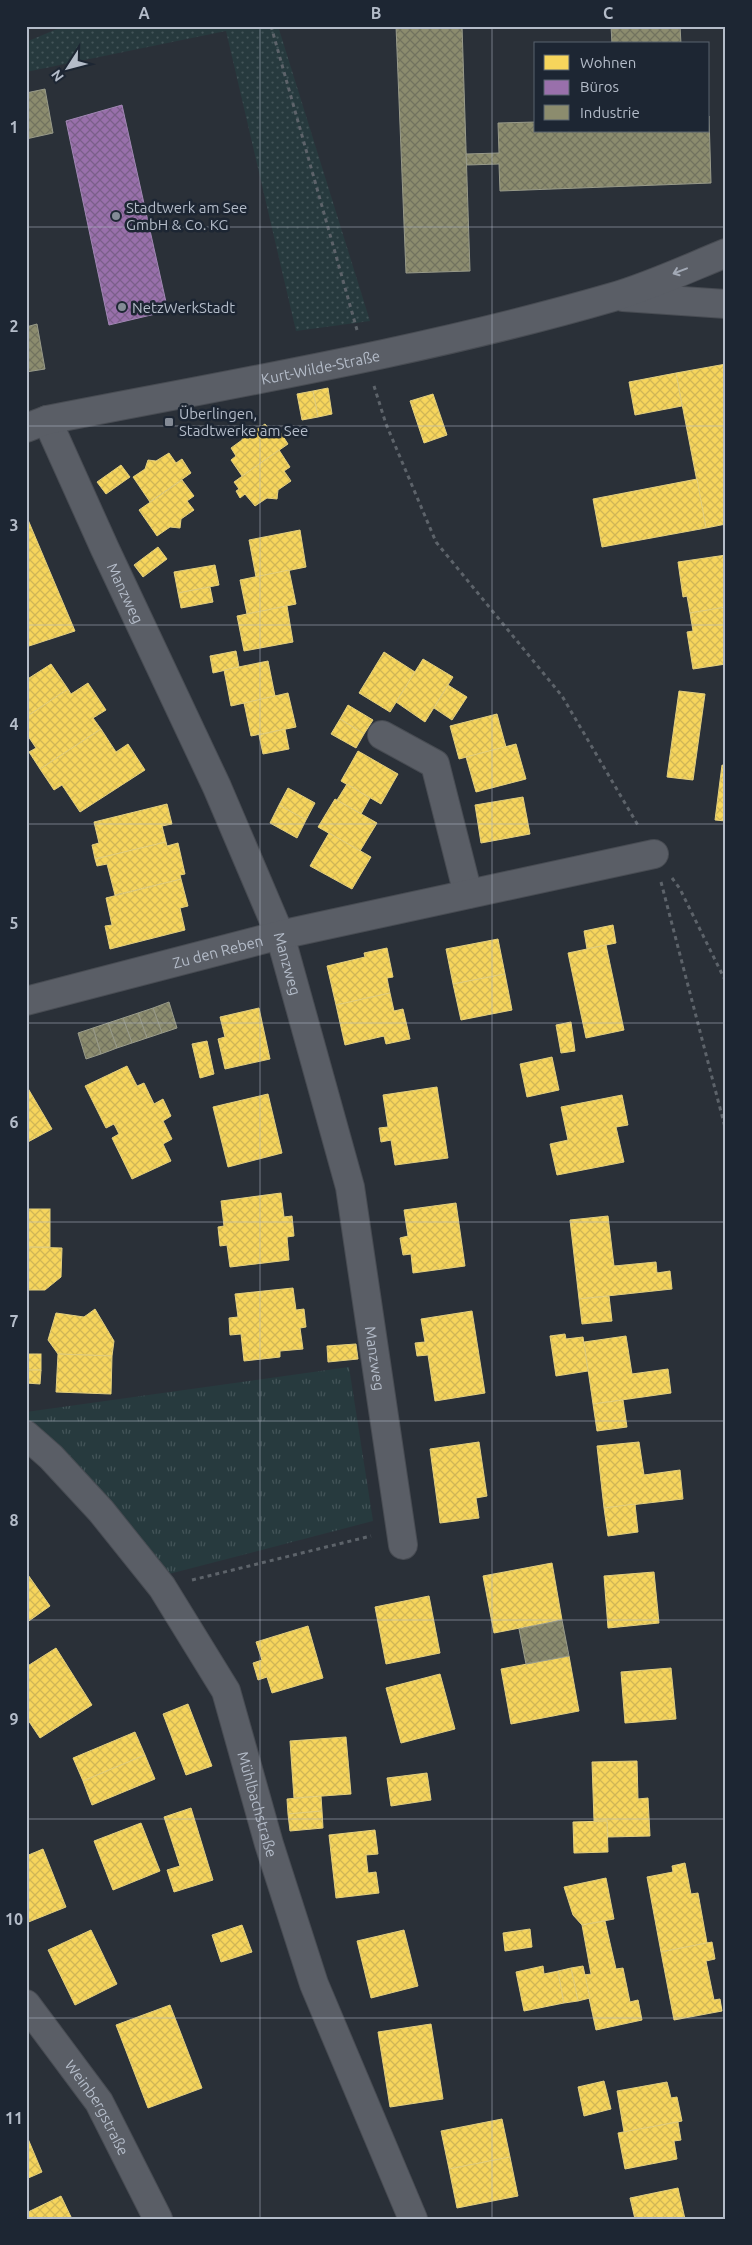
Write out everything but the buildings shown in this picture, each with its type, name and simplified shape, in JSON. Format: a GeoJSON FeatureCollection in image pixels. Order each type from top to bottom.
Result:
{"type":"FeatureCollection","features":[{"type":"Feature","properties":{"kind":"street","name":"Kurt-Wilde-Straße"},"geometry":{"type":"LineString","coordinates":[[37,424],[366,358],[614,296],[726,253]]}},
{"type":"Feature","properties":{"kind":"street","name":"Kurt-Wilde-Straße"},"geometry":{"type":"LineString","coordinates":[[614,296],[726,304]]}},
{"type":"Feature","properties":{"kind":"street","name":"Manzweg"},"geometry":{"type":"LineString","coordinates":[[37,424],[105,549],[217,787],[280,935],[350,1186],[402,1537]]}},
{"type":"Feature","properties":{"kind":"street"},"geometry":{"type":"LineString","coordinates":[[382,735],[435,764],[468,894]]}},
{"type":"Feature","properties":{"kind":"street","name":"Zu den Reben"},"geometry":{"type":"LineString","coordinates":[[26,1001],[280,935],[654,854]]}},
{"type":"Feature","properties":{"kind":"street","name":"Mühlbachstraße"},"geometry":{"type":"LineString","coordinates":[[26,1435],[51,1456],[101,1510],[162,1587],[226,1691],[269,1844],[314,1984],[413,2219]]}},
{"type":"Feature","properties":{"kind":"street","name":"Weinbergstraße"},"geometry":{"type":"LineString","coordinates":[[26,2004],[99,2102],[158,2219]]}},
{"type":"Feature","properties":{"kind":"path"},"geometry":{"type":"LineString","coordinates":[[271,26],[386,424],[436,542],[562,696],[654,854],[680,889],[726,982]]}},
{"type":"Feature","properties":{"kind":"path"},"geometry":{"type":"LineString","coordinates":[[654,854],[726,1131]]}},
{"type":"Feature","properties":{"kind":"path"},"geometry":{"type":"LineString","coordinates":[[162,1587],[402,1537]]}},
{"type":"Feature","properties":{"kind":"green space"},"geometry":{"type":"Polygon","coordinates":[[[64,26],[278,26],[370,321],[296,331],[226,31],[26,72],[26,42],[64,26]]]}},
{"type":"Feature","properties":{"kind":"green space"},"geometry":{"type":"Polygon","coordinates":[[[349,1367],[373,1521],[165,1575],[26,1418],[26,1412],[349,1367]]]}},
{"type":"Feature","properties":{"kind":"place","name":"Stadtwerk am See GmbH & Co. KG"},"geometry":{"type":"Point","coordinates":[116,216]}},
{"type":"Feature","properties":{"kind":"place","name":"NetzWerkStadt"},"geometry":{"type":"Point","coordinates":[122,307]}},
{"type":"Feature","properties":{"kind":"place","name":"Überlingen, Stadtwerke am See"},"geometry":{"type":"Point","coordinates":[169,422]}}]}
